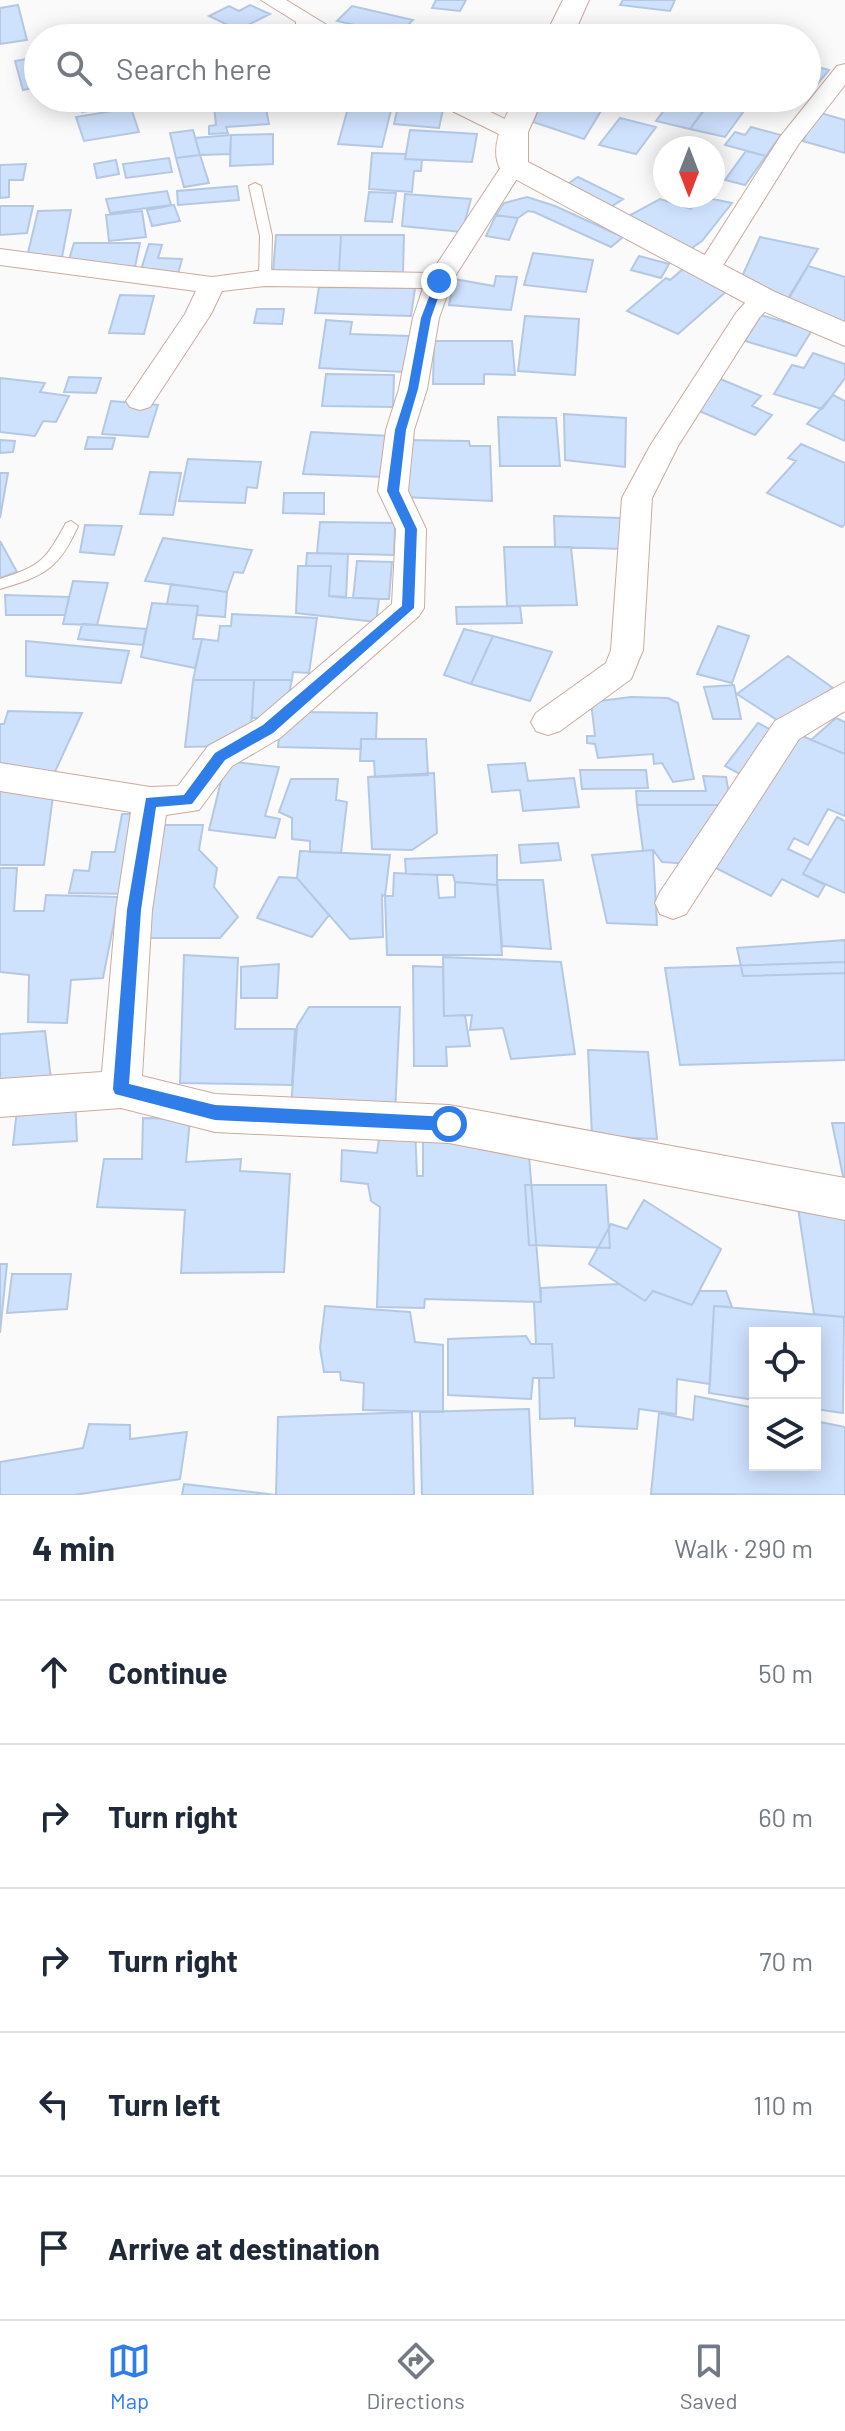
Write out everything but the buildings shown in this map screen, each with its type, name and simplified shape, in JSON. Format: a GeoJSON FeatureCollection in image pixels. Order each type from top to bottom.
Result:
{"type":"FeatureCollection","features":[{"type":"Feature","properties":{"kind":"street"},"geometry":{"type":"LineString","coordinates":[[271,0],[297,24]]}},
{"type":"Feature","properties":{"kind":"street"},"geometry":{"type":"LineString","coordinates":[[565,24],[576,0]]}},
{"type":"Feature","properties":{"kind":"street"},"geometry":{"type":"LineString","coordinates":[[821,101],[845,71]]}},
{"type":"Feature","properties":{"kind":"street"},"geometry":{"type":"LineString","coordinates":[[472,112],[513,132]]}},
{"type":"Feature","properties":{"kind":"street"},"geometry":{"type":"LineString","coordinates":[[0,777],[150,801],[187,800],[220,756],[268,729],[408,608],[411,529],[393,491],[400,430],[413,389],[426,318],[439,281],[513,166],[513,132],[522,112]]}},
{"type":"Feature","properties":{"kind":"street"},"geometry":{"type":"LineString","coordinates":[[708,270],[788,142],[812,112]]}},
{"type":"Feature","properties":{"kind":"street"},"geometry":{"type":"LineString","coordinates":[[513,166],[763,299],[845,335]]}},
{"type":"Feature","properties":{"kind":"street"},"geometry":{"type":"LineString","coordinates":[[0,257],[212,285],[265,278],[439,281]]}},
{"type":"Feature","properties":{"kind":"street"},"geometry":{"type":"LineString","coordinates":[[140,401],[198,314],[212,285]]}},
{"type":"Feature","properties":{"kind":"street"},"geometry":{"type":"LineString","coordinates":[[548,722],[619,670],[627,650],[637,498],[664,446],[749,313],[763,299]]}},
{"type":"Feature","properties":{"kind":"street"},"geometry":{"type":"LineString","coordinates":[[673,903],[787,730],[845,695]]}},
{"type":"Feature","properties":{"kind":"street"},"geometry":{"type":"LineString","coordinates":[[121,1089],[134,910],[150,801]]}},
{"type":"Feature","properties":{"kind":"street"},"geometry":{"type":"LineString","coordinates":[[0,1098],[121,1089],[215,1113],[449,1124],[845,1199]]}},
{"type":"Feature","properties":{"kind":"lane"},"geometry":{"type":"LineString","coordinates":[[255,186],[266,236],[265,278]]}},
{"type":"Feature","properties":{"kind":"lane"},"geometry":{"type":"LineString","coordinates":[[0,584],[51,563],[59,555],[71,526]]}},
{"type":"Feature","properties":{"kind":"route"},"geometry":{"type":"LineString","coordinates":[[439,281],[426,318],[413,389],[400,430],[393,491],[411,529],[408,608],[268,729],[220,756],[187,800],[150,801],[134,910],[121,1089],[215,1113],[449,1124]]}}]}
